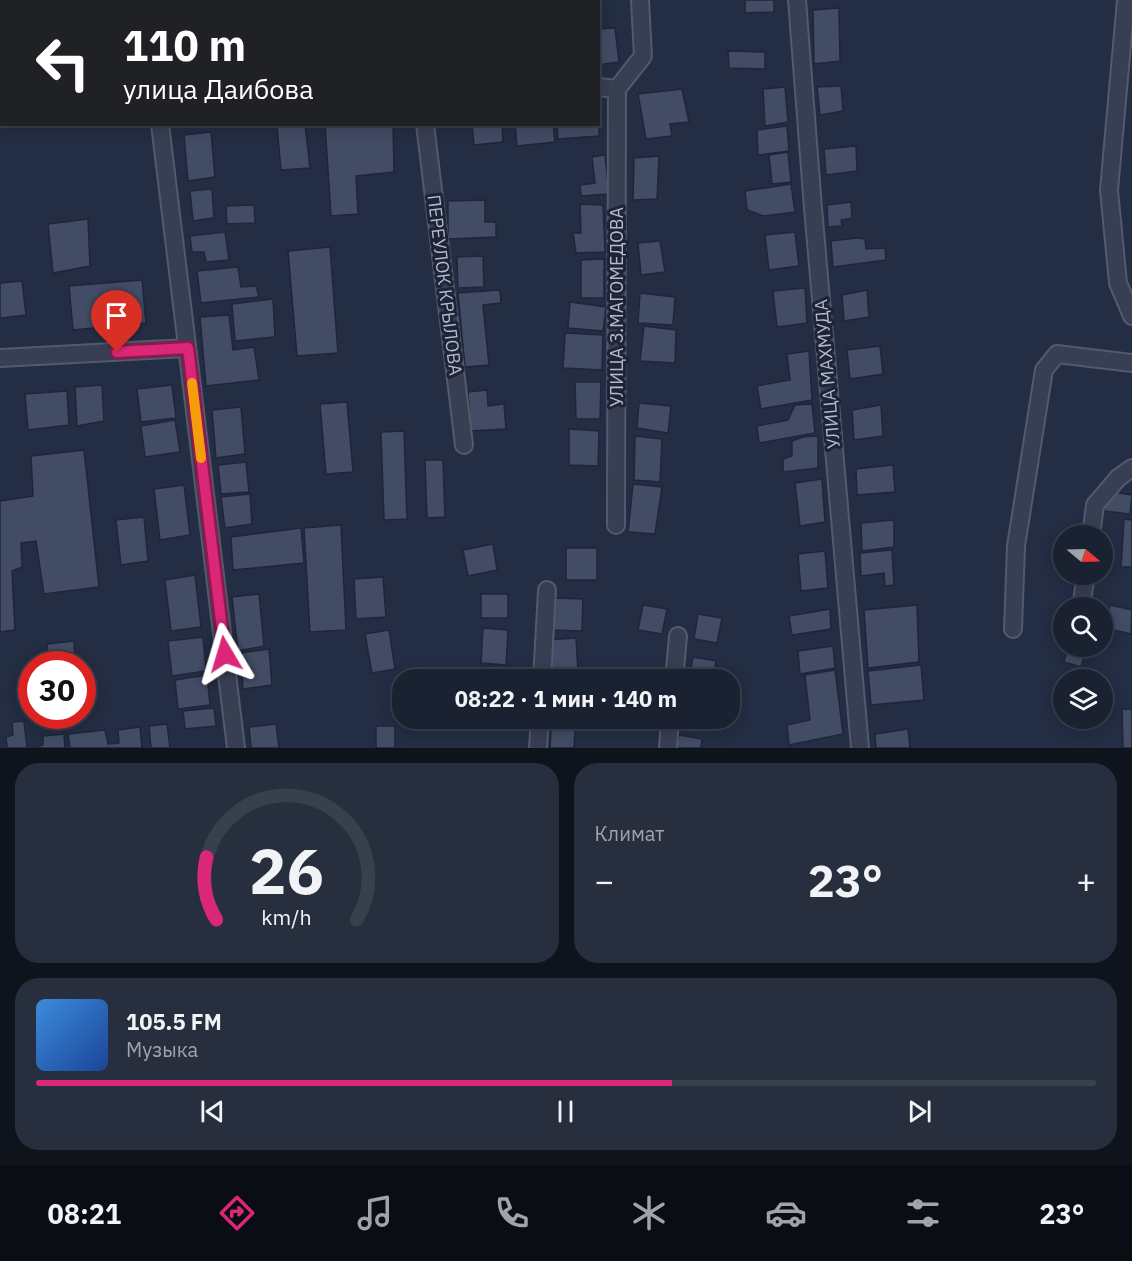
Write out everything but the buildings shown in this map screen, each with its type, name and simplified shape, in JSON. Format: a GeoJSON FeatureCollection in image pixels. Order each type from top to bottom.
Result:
{"type":"FeatureCollection","features":[{"type":"Feature","properties":{"kind":"street"},"geometry":{"type":"LineString","coordinates":[[600,87],[617,89],[643,56],[640,0]]}},
{"type":"Feature","properties":{"kind":"street","name":"УЛИЦА МАХМУДА"},"geometry":{"type":"LineString","coordinates":[[797,0],[860,748]]}},
{"type":"Feature","properties":{"kind":"street"},"geometry":{"type":"LineString","coordinates":[[1126,0],[1109,190],[1118,283],[1132,316]]}},
{"type":"Feature","properties":{"kind":"street","name":"УЛИЦА З.МАГОМЕДОВА"},"geometry":{"type":"LineString","coordinates":[[616,525],[617,89]]}},
{"type":"Feature","properties":{"kind":"street"},"geometry":{"type":"LineString","coordinates":[[160,126],[236,748]]}},
{"type":"Feature","properties":{"kind":"street","name":"ПЕРЕУЛОК КРЫЛОВА"},"geometry":{"type":"LineString","coordinates":[[425,126],[464,445]]}},
{"type":"Feature","properties":{"kind":"street"},"geometry":{"type":"LineString","coordinates":[[0,358],[188,348]]}},
{"type":"Feature","properties":{"kind":"street"},"geometry":{"type":"LineString","coordinates":[[1013,629],[1016,546],[1044,370],[1057,354],[1132,363]]}},
{"type":"Feature","properties":{"kind":"street"},"geometry":{"type":"LineString","coordinates":[[1092,525],[1095,505],[1118,478],[1132,468]]}},
{"type":"Feature","properties":{"kind":"street"},"geometry":{"type":"LineString","coordinates":[[543,669],[547,590]]}},
{"type":"Feature","properties":{"kind":"street"},"geometry":{"type":"LineString","coordinates":[[675,669],[678,636]]}},
{"type":"Feature","properties":{"kind":"street"},"geometry":{"type":"LineString","coordinates":[[538,748],[539,729]]}},
{"type":"Feature","properties":{"kind":"street"},"geometry":{"type":"LineString","coordinates":[[668,748],[669,729]]}},
{"type":"Feature","properties":{"kind":"slow traffic"},"geometry":{"type":"LineString","coordinates":[[192,383],[201,458]]}},
{"type":"Feature","properties":{"kind":"route"},"geometry":{"type":"LineString","coordinates":[[117,352],[188,348],[225,654]]}}]}
